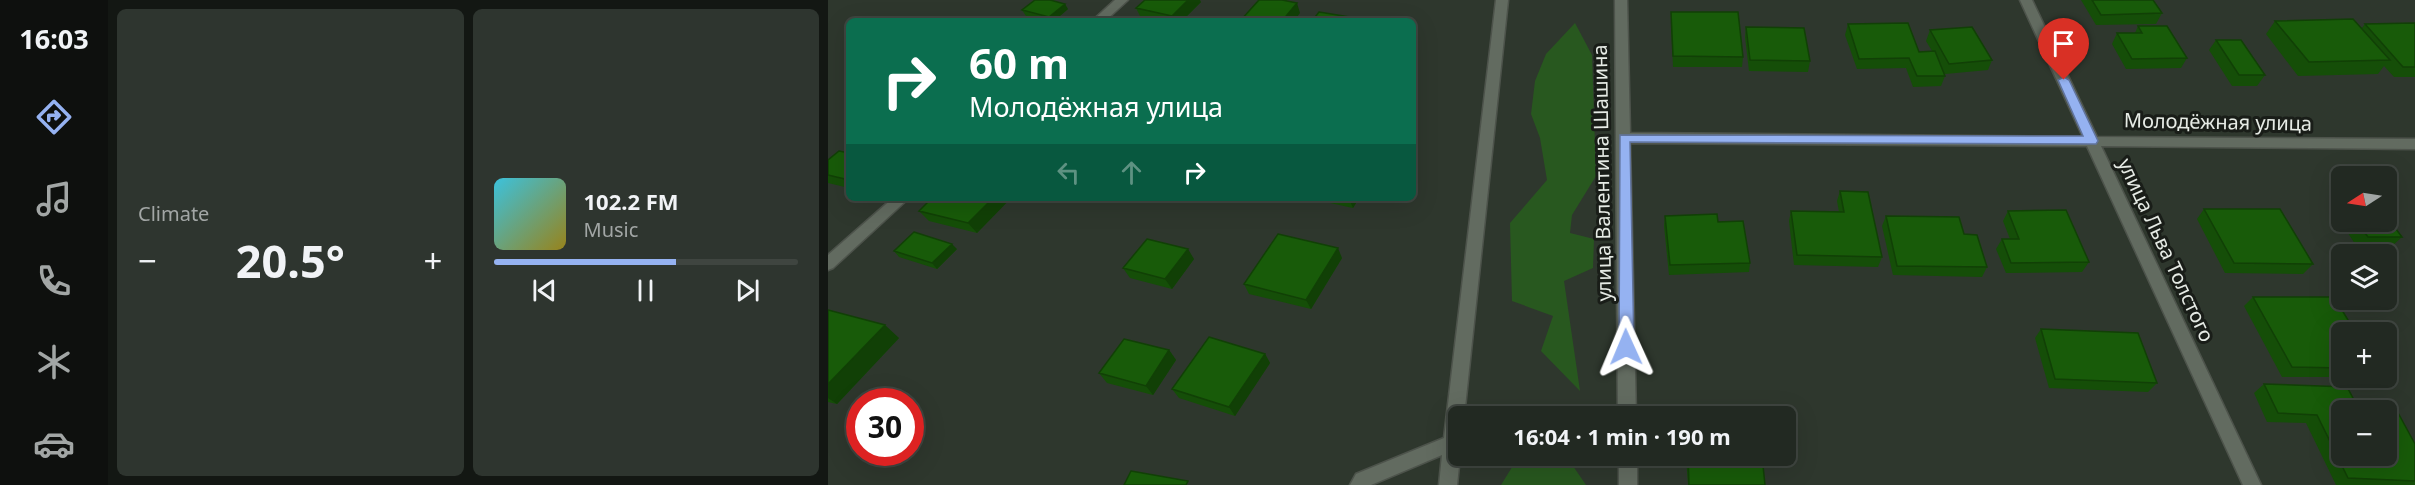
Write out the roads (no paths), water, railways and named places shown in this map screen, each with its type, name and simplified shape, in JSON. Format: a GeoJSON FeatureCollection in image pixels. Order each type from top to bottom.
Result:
{"type":"FeatureCollection","features":[{"type":"Feature","properties":{"kind":"street"},"geometry":{"type":"LineString","coordinates":[[1101,18],[1122,0]]}},
{"type":"Feature","properties":{"kind":"street"},"geometry":{"type":"LineString","coordinates":[[1456,406],[1502,0]]}},
{"type":"Feature","properties":{"kind":"street","name":"улица Валентина Шашина"},"geometry":{"type":"LineString","coordinates":[[1621,0],[1627,406]]}},
{"type":"Feature","properties":{"kind":"street","name":"улица Льва Толстого"},"geometry":{"type":"LineString","coordinates":[[2026,0],[2252,485]]}},
{"type":"Feature","properties":{"kind":"street","name":"Молодёжная улица"},"geometry":{"type":"LineString","coordinates":[[1624,138],[2415,144]]}},
{"type":"Feature","properties":{"kind":"street"},"geometry":{"type":"LineString","coordinates":[[828,264],[899,201]]}},
{"type":"Feature","properties":{"kind":"street"},"geometry":{"type":"LineString","coordinates":[[1359,485],[1362,480],[1448,445]]}},
{"type":"Feature","properties":{"kind":"street"},"geometry":{"type":"LineString","coordinates":[[1448,485],[1450,466]]}},
{"type":"Feature","properties":{"kind":"street"},"geometry":{"type":"LineString","coordinates":[[1628,466],[1628,485]]}}]}
